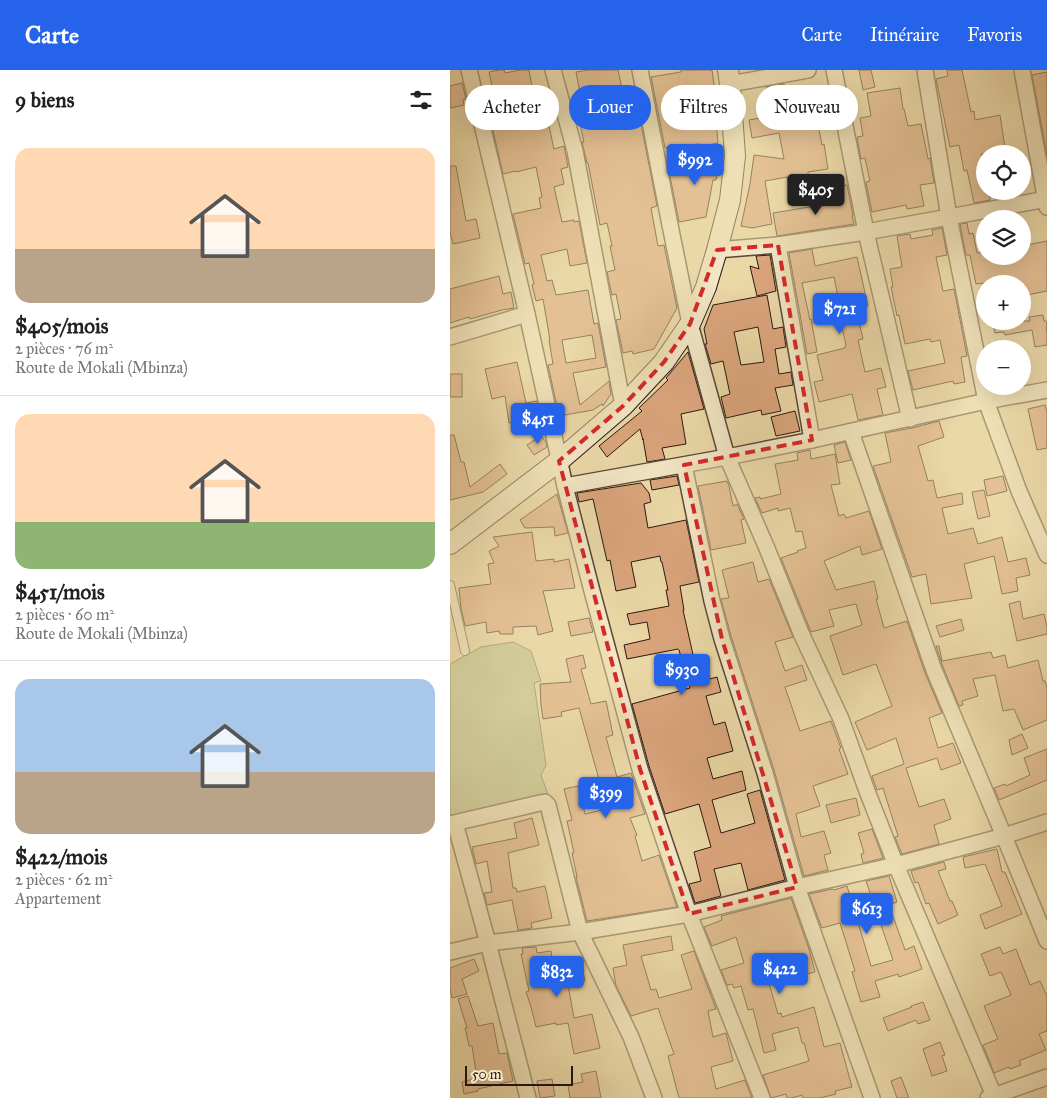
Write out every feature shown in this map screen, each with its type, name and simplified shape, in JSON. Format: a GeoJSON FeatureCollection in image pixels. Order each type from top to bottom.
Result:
{"type":"FeatureCollection","features":[{"type":"Feature","properties":{"kind":"street"},"geometry":{"type":"LineString","coordinates":[[469,70],[527,314],[565,486],[640,769],[689,914],[762,1098]]}},
{"type":"Feature","properties":{"kind":"street"},"geometry":{"type":"LineString","coordinates":[[553,70],[575,151],[623,406]]}},
{"type":"Feature","properties":{"kind":"street"},"geometry":{"type":"LineString","coordinates":[[640,70],[690,324],[726,457],[840,719],[896,865],[993,1097],[1047,1077]]}},
{"type":"Feature","properties":{"kind":"street"},"geometry":{"type":"LineString","coordinates":[[450,544],[559,461],[623,406],[664,362],[690,324],[706,287],[718,250],[730,200],[735,156],[729,77],[808,70]]}},
{"type":"Feature","properties":{"kind":"street"},"geometry":{"type":"LineString","coordinates":[[834,70],[866,232],[910,419]]}},
{"type":"Feature","properties":{"kind":"street"},"geometry":{"type":"LineString","coordinates":[[926,70],[949,217],[986,401],[1019,491],[1047,555]]}},
{"type":"Feature","properties":{"kind":"street"},"geometry":{"type":"LineString","coordinates":[[718,250],[778,245],[1046,202],[1022,70]]}},
{"type":"Feature","properties":{"kind":"street"},"geometry":{"type":"LineString","coordinates":[[778,245],[812,440]]}},
{"type":"Feature","properties":{"kind":"street"},"geometry":{"type":"LineString","coordinates":[[450,337],[527,314]]}},
{"type":"Feature","properties":{"kind":"street"},"geometry":{"type":"LineString","coordinates":[[565,486],[812,440],[986,401],[1047,390]]}},
{"type":"Feature","properties":{"kind":"street"},"geometry":{"type":"LineString","coordinates":[[851,432],[934,670],[1047,940]]}},
{"type":"Feature","properties":{"kind":"street"},"geometry":{"type":"LineString","coordinates":[[684,465],[710,592],[722,638],[765,773],[797,887],[872,1098]]}},
{"type":"Feature","properties":{"kind":"street"},"geometry":{"type":"LineString","coordinates":[[528,1098],[488,943],[452,824],[545,802],[548,805],[580,932],[631,1037],[654,1098]]}},
{"type":"Feature","properties":{"kind":"street"},"geometry":{"type":"LineString","coordinates":[[450,952],[488,943],[580,932],[689,914],[896,865],[1004,836],[1047,822]]}},
{"type":"Feature","properties":{"kind":"lane"},"geometry":{"type":"LineString","coordinates":[[450,585],[464,652]]}},
{"type":"Feature","properties":{"kind":"highlighted area"},"geometry":{"type":"Polygon","coordinates":[[[778,245],[812,440],[684,465],[722,639],[797,887],[689,914],[640,769],[559,461],[623,406],[664,362],[690,324],[717,250],[778,245]]]}},
{"type":"Feature","properties":{"kind":"green space"},"geometry":{"type":"Polygon","coordinates":[[[513,642],[531,651],[541,681],[534,683],[546,765],[541,775],[549,797],[450,821],[450,664],[481,647],[513,642]]]}},
{"type":"Feature","properties":{"kind":"building"},"geometry":{"type":"Polygon","coordinates":[[[504,70],[505,73],[529,70],[532,85],[492,85],[489,72],[504,70]]]}},
{"type":"Feature","properties":{"kind":"building"},"geometry":{"type":"Polygon","coordinates":[[[618,70],[621,85],[579,85],[576,72],[618,70]]]}},
{"type":"Feature","properties":{"kind":"building"},"geometry":{"type":"Polygon","coordinates":[[[681,70],[712,70],[714,85],[661,85],[661,128],[651,77],[681,72],[681,70]]]}},
{"type":"Feature","properties":{"kind":"building"},"geometry":{"type":"Polygon","coordinates":[[[859,70],[871,70],[875,87],[863,90],[859,70]]]}},
{"type":"Feature","properties":{"kind":"building"},"geometry":{"type":"Polygon","coordinates":[[[947,70],[962,70],[971,112],[974,111],[975,120],[1000,115],[1005,145],[976,145],[976,200],[990,200],[974,203],[967,170],[964,171],[959,145],[950,147],[936,79],[948,76],[947,70]]]}},
{"type":"Feature","properties":{"kind":"building"},"geometry":{"type":"Polygon","coordinates":[[[1047,72],[1047,155],[1032,75],[1047,72]]]}},
{"type":"Feature","properties":{"kind":"building"},"geometry":{"type":"Polygon","coordinates":[[[462,83],[465,95],[464,105],[450,108],[450,86],[462,83]]]}},
{"type":"Feature","properties":{"kind":"building"},"geometry":{"type":"Polygon","coordinates":[[[900,88],[908,126],[921,124],[934,183],[920,185],[924,206],[907,209],[906,205],[872,212],[866,182],[870,181],[865,158],[861,159],[857,137],[863,136],[860,118],[871,116],[867,93],[900,88]]]}},
{"type":"Feature","properties":{"kind":"building"},"geometry":{"type":"Polygon","coordinates":[[[756,119],[756,130],[819,130],[822,145],[824,144],[828,169],[808,172],[808,175],[787,179],[787,177],[765,181],[772,224],[752,228],[741,226],[754,155],[784,159],[779,133],[752,138],[749,120],[756,119]]]}},
{"type":"Feature","properties":{"kind":"building"},"geometry":{"type":"Polygon","coordinates":[[[493,130],[550,130],[554,149],[564,146],[568,167],[561,169],[564,184],[554,187],[562,222],[579,221],[587,263],[570,266],[567,249],[541,255],[547,281],[552,280],[556,295],[588,290],[594,324],[598,323],[606,367],[573,373],[580,405],[609,381],[611,394],[603,406],[602,404],[593,410],[559,416],[548,365],[553,364],[543,299],[536,301],[529,263],[525,264],[513,214],[541,208],[539,198],[542,197],[536,167],[503,174],[493,130]],[[592,335],[562,340],[566,363],[596,358],[592,335]]]}},
{"type":"Feature","properties":{"kind":"building"},"geometry":{"type":"Polygon","coordinates":[[[581,130],[642,130],[657,206],[651,208],[658,246],[664,245],[677,308],[654,349],[633,354],[632,351],[623,353],[616,320],[621,319],[616,294],[612,295],[607,272],[615,270],[610,246],[612,246],[607,223],[600,225],[582,142],[584,142],[581,130]]]}},
{"type":"Feature","properties":{"kind":"building"},"geometry":{"type":"Polygon","coordinates":[[[661,130],[717,130],[718,143],[699,147],[699,144],[665,148],[661,130]]]}},
{"type":"Feature","properties":{"kind":"building"},"geometry":{"type":"Polygon","coordinates":[[[699,147],[719,150],[716,180],[713,180],[706,217],[679,222],[669,171],[699,166],[699,147]]]}},
{"type":"Feature","properties":{"kind":"building"},"geometry":{"type":"Polygon","coordinates":[[[450,166],[456,166],[466,221],[476,219],[480,238],[453,244],[450,232],[450,166]]]}},
{"type":"Feature","properties":{"kind":"building"},"geometry":{"type":"Polygon","coordinates":[[[847,185],[854,224],[777,236],[773,213],[838,203],[835,186],[847,185]]]}},
{"type":"Feature","properties":{"kind":"building"},"geometry":{"type":"Polygon","coordinates":[[[967,223],[969,234],[973,233],[976,248],[976,265],[1031,265],[1031,244],[1047,241],[1047,291],[1031,294],[1031,275],[976,275],[976,284],[970,255],[966,255],[960,224],[967,223]]]}},
{"type":"Feature","properties":{"kind":"building"},"geometry":{"type":"Polygon","coordinates":[[[942,228],[947,255],[936,257],[943,291],[954,289],[967,356],[961,357],[965,382],[954,384],[953,381],[913,390],[908,371],[945,363],[940,340],[931,342],[930,339],[905,344],[891,287],[893,287],[890,269],[902,267],[897,236],[910,234],[911,239],[933,235],[932,230],[942,228]]]}},
{"type":"Feature","properties":{"kind":"building"},"geometry":{"type":"Polygon","coordinates":[[[812,249],[815,266],[857,257],[868,306],[856,309],[863,339],[858,340],[865,372],[881,368],[886,387],[877,389],[883,415],[858,420],[852,394],[819,402],[814,382],[823,380],[817,355],[845,348],[846,345],[834,277],[802,283],[817,352],[807,354],[789,253],[812,249]]]}},
{"type":"Feature","properties":{"kind":"building"},"geometry":{"type":"Polygon","coordinates":[[[770,255],[776,291],[757,296],[750,266],[759,269],[756,256],[770,255]]]}},
{"type":"Feature","properties":{"kind":"building"},"geometry":{"type":"Polygon","coordinates":[[[499,276],[503,294],[511,292],[514,308],[470,319],[469,317],[450,323],[450,289],[499,276]]]}},
{"type":"Feature","properties":{"kind":"building"},"geometry":{"type":"Polygon","coordinates":[[[767,295],[773,329],[783,327],[786,347],[775,349],[779,374],[791,372],[793,385],[775,388],[781,411],[762,415],[761,410],[726,418],[721,397],[730,394],[723,361],[711,364],[705,344],[707,344],[704,329],[713,305],[767,295]],[[758,327],[734,332],[741,365],[764,362],[758,327]]]}},
{"type":"Feature","properties":{"kind":"building"},"geometry":{"type":"Polygon","coordinates":[[[1043,315],[1047,326],[1047,345],[1035,347],[1032,330],[1005,335],[1004,332],[995,333],[994,330],[1031,330],[1031,317],[1043,315]]]}},
{"type":"Feature","properties":{"kind":"building"},"geometry":{"type":"Polygon","coordinates":[[[688,352],[704,409],[681,414],[686,444],[662,448],[665,459],[647,462],[640,429],[607,457],[599,446],[642,411],[639,408],[668,380],[666,378],[688,352]]]}},
{"type":"Feature","properties":{"kind":"building"},"geometry":{"type":"Polygon","coordinates":[[[517,362],[526,403],[537,401],[540,418],[509,423],[505,396],[492,399],[485,369],[517,362]]]}},
{"type":"Feature","properties":{"kind":"building"},"geometry":{"type":"Polygon","coordinates":[[[450,374],[462,374],[462,397],[450,397],[450,374]]]}},
{"type":"Feature","properties":{"kind":"building"},"geometry":{"type":"Polygon","coordinates":[[[1045,405],[1047,413],[1047,448],[1037,450],[1028,409],[1045,405]]]}},
{"type":"Feature","properties":{"kind":"building"},"geometry":{"type":"Polygon","coordinates":[[[795,411],[800,431],[776,436],[771,417],[795,411]]]}},
{"type":"Feature","properties":{"kind":"building"},"geometry":{"type":"Polygon","coordinates":[[[939,421],[944,437],[918,446],[928,481],[933,480],[937,498],[962,493],[963,504],[942,508],[948,534],[973,528],[978,544],[1002,537],[1008,562],[1026,558],[1030,575],[1016,578],[1018,591],[1002,594],[994,556],[964,564],[972,598],[931,604],[926,574],[912,577],[873,466],[891,462],[885,433],[939,421]]]}},
{"type":"Feature","properties":{"kind":"building"},"geometry":{"type":"Polygon","coordinates":[[[450,435],[454,435],[461,462],[464,462],[470,487],[500,464],[507,474],[483,492],[450,500],[450,435]]]}},
{"type":"Feature","properties":{"kind":"building"},"geometry":{"type":"Polygon","coordinates":[[[541,436],[546,442],[547,447],[534,455],[527,445],[541,436]]]}},
{"type":"Feature","properties":{"kind":"building"},"geometry":{"type":"Polygon","coordinates":[[[845,442],[851,460],[838,463],[834,445],[845,442]]]}},
{"type":"Feature","properties":{"kind":"building"},"geometry":{"type":"Polygon","coordinates":[[[810,450],[811,459],[835,454],[840,484],[831,485],[839,516],[844,514],[846,518],[869,511],[882,549],[862,555],[860,546],[824,561],[836,590],[874,581],[878,599],[876,599],[884,628],[907,621],[925,673],[942,713],[929,718],[938,748],[953,743],[961,763],[941,770],[937,758],[906,768],[919,807],[944,799],[951,819],[934,825],[939,844],[902,854],[895,837],[898,836],[883,788],[877,790],[872,776],[904,764],[896,738],[867,750],[855,722],[892,706],[876,664],[843,675],[830,636],[862,625],[856,604],[829,610],[834,626],[811,632],[781,558],[806,548],[802,531],[796,532],[790,508],[778,511],[778,508],[762,513],[755,498],[760,497],[760,499],[781,494],[775,464],[798,460],[797,453],[810,450]]]}},
{"type":"Feature","properties":{"kind":"building"},"geometry":{"type":"Polygon","coordinates":[[[677,476],[679,485],[652,490],[650,480],[677,476]]]}},
{"type":"Feature","properties":{"kind":"building"},"geometry":{"type":"Polygon","coordinates":[[[1003,476],[1007,491],[987,496],[984,480],[1003,476]]]}},
{"type":"Feature","properties":{"kind":"building"},"geometry":{"type":"Polygon","coordinates":[[[727,481],[733,506],[737,504],[744,519],[741,520],[746,543],[711,550],[698,486],[727,481]]]}},
{"type":"Feature","properties":{"kind":"building"},"geometry":{"type":"Polygon","coordinates":[[[641,483],[649,493],[651,502],[644,504],[648,528],[686,520],[699,582],[680,586],[683,610],[694,659],[700,657],[706,680],[717,677],[721,692],[706,696],[714,725],[725,722],[733,751],[707,758],[713,779],[742,771],[746,790],[712,800],[721,833],[755,823],[747,794],[760,790],[785,880],[748,890],[741,863],[714,869],[721,896],[695,903],[689,884],[701,881],[694,852],[711,847],[699,804],[665,814],[649,766],[632,704],[690,688],[678,649],[627,659],[624,645],[650,639],[647,622],[630,625],[627,614],[669,606],[666,590],[668,590],[662,562],[660,556],[631,562],[636,587],[616,591],[610,560],[607,561],[593,499],[579,502],[577,493],[641,483]]]}},
{"type":"Feature","properties":{"kind":"building"},"geometry":{"type":"Polygon","coordinates":[[[984,490],[990,516],[978,519],[972,492],[984,490]]]}},
{"type":"Feature","properties":{"kind":"building"},"geometry":{"type":"Polygon","coordinates":[[[557,494],[568,533],[555,536],[554,527],[525,528],[520,520],[557,494]]]}},
{"type":"Feature","properties":{"kind":"building"},"geometry":{"type":"Polygon","coordinates":[[[532,532],[536,561],[554,559],[554,562],[569,559],[575,588],[543,591],[553,631],[538,635],[536,626],[513,627],[513,634],[500,634],[499,631],[487,633],[486,622],[465,626],[459,588],[491,584],[488,564],[494,563],[489,551],[499,546],[493,537],[532,532]]]}},
{"type":"Feature","properties":{"kind":"building"},"geometry":{"type":"Polygon","coordinates":[[[753,562],[758,582],[769,579],[793,637],[775,642],[785,671],[802,665],[807,680],[785,687],[800,731],[831,721],[848,774],[813,786],[820,806],[796,814],[801,837],[824,831],[831,853],[824,855],[828,870],[804,876],[774,770],[721,599],[729,598],[722,570],[753,562]]]}},
{"type":"Feature","properties":{"kind":"building"},"geometry":{"type":"Polygon","coordinates":[[[1020,601],[1023,619],[1044,614],[1047,634],[1017,641],[1009,604],[1020,601]]]}},
{"type":"Feature","properties":{"kind":"building"},"geometry":{"type":"Polygon","coordinates":[[[589,618],[593,632],[571,636],[568,622],[589,618]]]}},
{"type":"Feature","properties":{"kind":"building"},"geometry":{"type":"Polygon","coordinates":[[[961,619],[964,630],[940,637],[936,626],[961,619]]]}},
{"type":"Feature","properties":{"kind":"building"},"geometry":{"type":"Polygon","coordinates":[[[936,646],[939,646],[942,661],[991,652],[993,658],[1005,655],[1008,668],[1038,660],[1043,681],[1045,681],[1047,688],[1047,720],[1023,730],[1014,709],[1003,711],[995,675],[973,679],[978,696],[962,701],[963,705],[959,706],[936,646]]]}},
{"type":"Feature","properties":{"kind":"building"},"geometry":{"type":"Polygon","coordinates":[[[583,655],[586,668],[581,669],[591,704],[606,701],[613,735],[606,737],[617,777],[631,773],[645,814],[630,818],[637,835],[635,836],[642,861],[659,855],[677,907],[587,921],[576,877],[572,853],[574,853],[567,821],[572,820],[564,789],[578,786],[585,814],[619,806],[613,779],[600,783],[579,708],[561,712],[562,716],[543,719],[540,684],[571,682],[566,659],[583,655]]]}},
{"type":"Feature","properties":{"kind":"building"},"geometry":{"type":"Polygon","coordinates":[[[1022,734],[1028,748],[1012,755],[1009,740],[1022,734]]]}},
{"type":"Feature","properties":{"kind":"building"},"geometry":{"type":"Polygon","coordinates":[[[1047,749],[1047,780],[999,800],[994,788],[1005,784],[1006,786],[1030,775],[1024,758],[1047,749]]]}},
{"type":"Feature","properties":{"kind":"building"},"geometry":{"type":"Polygon","coordinates":[[[856,798],[860,815],[831,823],[826,805],[856,798]]]}},
{"type":"Feature","properties":{"kind":"building"},"geometry":{"type":"Polygon","coordinates":[[[532,818],[539,845],[508,853],[513,888],[516,888],[517,892],[545,886],[552,918],[531,923],[532,928],[518,930],[512,900],[487,905],[484,893],[492,892],[487,861],[476,864],[472,847],[517,838],[514,823],[532,818]]]}},
{"type":"Feature","properties":{"kind":"building"},"geometry":{"type":"Polygon","coordinates":[[[872,829],[883,858],[863,863],[861,854],[864,853],[858,833],[872,829]]]}},
{"type":"Feature","properties":{"kind":"building"},"geometry":{"type":"Polygon","coordinates":[[[997,849],[1002,872],[1005,872],[1022,914],[985,929],[980,915],[1002,906],[985,864],[965,868],[963,857],[997,849]]]}},
{"type":"Feature","properties":{"kind":"building"},"geometry":{"type":"Polygon","coordinates":[[[944,862],[946,869],[938,871],[958,915],[938,924],[929,903],[926,904],[918,882],[915,883],[911,871],[944,862]]]}},
{"type":"Feature","properties":{"kind":"building"},"geometry":{"type":"Polygon","coordinates":[[[889,876],[897,902],[889,905],[905,950],[914,946],[922,969],[899,977],[898,974],[875,981],[880,997],[861,1002],[852,972],[855,971],[840,923],[822,928],[809,894],[847,886],[871,966],[893,960],[866,881],[889,876]]]}},
{"type":"Feature","properties":{"kind":"building"},"geometry":{"type":"Polygon","coordinates":[[[791,898],[815,972],[794,977],[794,975],[769,983],[778,1014],[781,1013],[782,1017],[814,1007],[824,1047],[840,1043],[852,1087],[835,1091],[836,1094],[820,1098],[803,1098],[802,1095],[787,1098],[786,1094],[771,1098],[763,1075],[809,1061],[798,1027],[772,1034],[776,1050],[764,1053],[753,1009],[748,1010],[741,986],[734,988],[732,984],[727,985],[721,970],[744,963],[736,937],[712,946],[704,927],[722,920],[721,916],[791,898]]]}},
{"type":"Feature","properties":{"kind":"building"},"geometry":{"type":"Polygon","coordinates":[[[671,936],[673,950],[641,956],[651,990],[656,989],[659,998],[692,989],[681,955],[694,951],[716,1009],[708,1011],[713,1037],[726,1033],[733,1061],[711,1067],[716,1089],[745,1080],[752,1098],[679,1098],[668,1056],[674,1054],[658,1008],[631,1016],[616,986],[613,968],[627,965],[623,945],[671,936]]]}},
{"type":"Feature","properties":{"kind":"building"},"geometry":{"type":"Polygon","coordinates":[[[536,947],[537,953],[551,951],[553,968],[581,962],[585,981],[568,985],[574,1018],[592,1014],[600,1048],[574,1054],[568,1023],[536,1027],[526,992],[529,991],[521,954],[523,954],[522,948],[536,947]]]}},
{"type":"Feature","properties":{"kind":"building"},"geometry":{"type":"Polygon","coordinates":[[[1000,947],[1003,954],[1016,949],[1030,985],[1040,981],[1047,996],[1047,1031],[1039,1034],[1046,1050],[1019,1061],[1021,1065],[994,1073],[983,1045],[998,1039],[984,1006],[1011,995],[1001,972],[990,976],[981,954],[1000,947]]]}},
{"type":"Feature","properties":{"kind":"building"},"geometry":{"type":"Polygon","coordinates":[[[474,959],[479,971],[462,979],[467,994],[452,998],[450,968],[474,959]]]}},
{"type":"Feature","properties":{"kind":"building"},"geometry":{"type":"Polygon","coordinates":[[[468,996],[478,1026],[493,1023],[499,1054],[507,1053],[513,1081],[464,1094],[462,1082],[477,1078],[472,1046],[469,1046],[465,1028],[467,1028],[458,999],[468,996]]]}},
{"type":"Feature","properties":{"kind":"building"},"geometry":{"type":"Polygon","coordinates":[[[923,1002],[930,1020],[918,1024],[916,1020],[888,1031],[883,1018],[923,1002]]]}},
{"type":"Feature","properties":{"kind":"building"},"geometry":{"type":"Polygon","coordinates":[[[940,1042],[945,1055],[942,1056],[947,1071],[932,1076],[923,1049],[940,1042]]]}},
{"type":"Feature","properties":{"kind":"building"},"geometry":{"type":"Polygon","coordinates":[[[596,1071],[601,1098],[570,1098],[568,1085],[583,1082],[581,1074],[596,1071]]]}},
{"type":"Feature","properties":{"kind":"building"},"geometry":{"type":"Polygon","coordinates":[[[901,1077],[909,1098],[897,1098],[891,1081],[901,1077]]]}},
{"type":"Feature","properties":{"kind":"building"},"geometry":{"type":"Polygon","coordinates":[[[552,1079],[555,1096],[540,1098],[537,1081],[552,1079]]]}}]}
